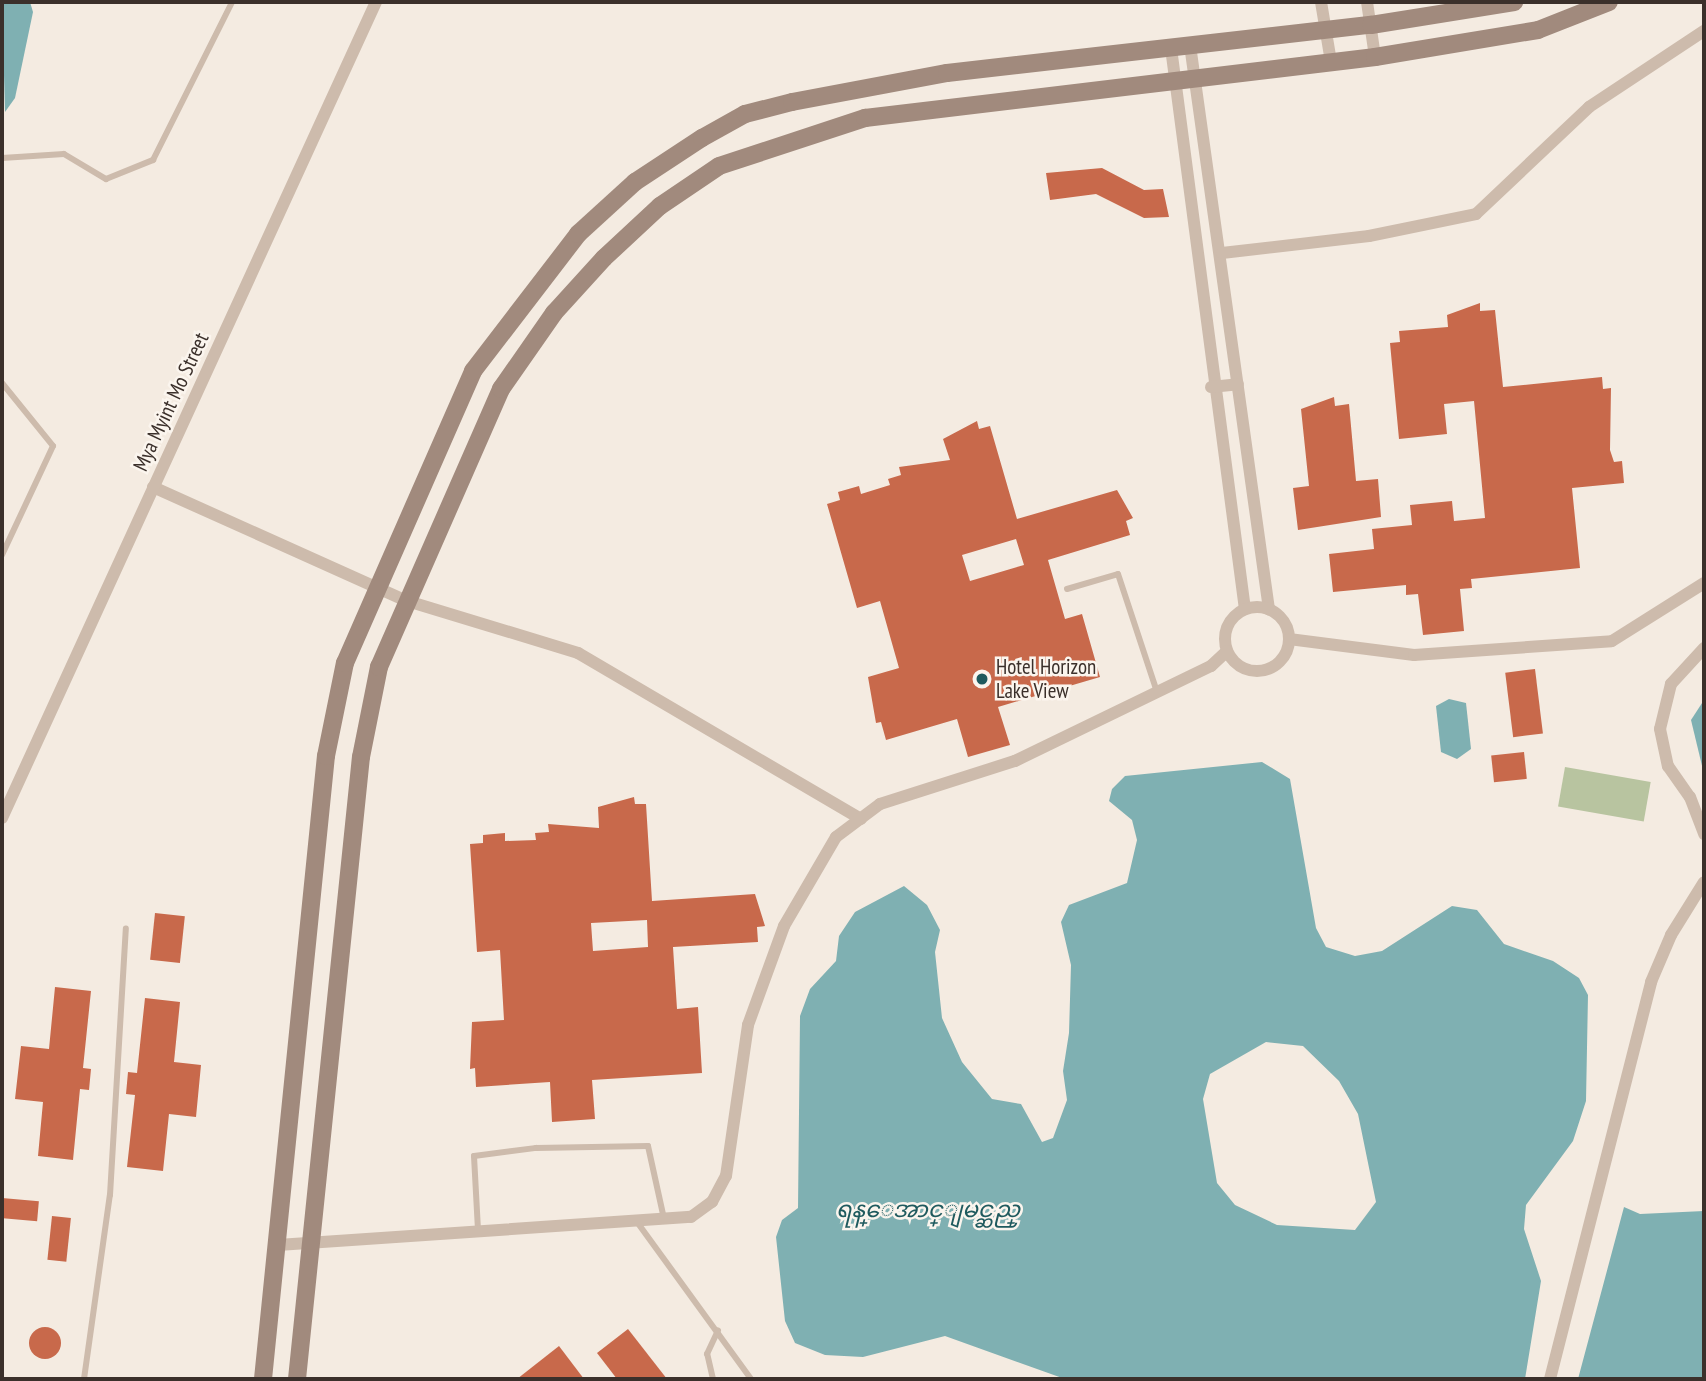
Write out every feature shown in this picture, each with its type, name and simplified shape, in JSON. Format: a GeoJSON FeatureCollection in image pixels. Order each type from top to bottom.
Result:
{"type":"FeatureCollection","features":[{"type":"Feature","properties":{"kind":"main road"},"geometry":{"type":"LineString","coordinates":[[263,1379],[326,756],[345,663],[374,586],[473,371],[578,234],[635,182],[745,114],[792,102],[947,73],[1371,25],[1514,2]]}},
{"type":"Feature","properties":{"kind":"main road"},"geometry":{"type":"LineString","coordinates":[[297,1379],[361,757],[379,667],[404,600],[500,389],[554,313],[660,206],[719,166],[865,118],[1375,57],[1538,30],[1609,2]]}},
{"type":"Feature","properties":{"kind":"street","name":"Mya Myint Mo Street"},"geometry":{"type":"LineString","coordinates":[[2,818],[376,2]]}},
{"type":"Feature","properties":{"kind":"street"},"geometry":{"type":"LineString","coordinates":[[1321,2],[1331,62]]}},
{"type":"Feature","properties":{"kind":"street"},"geometry":{"type":"LineString","coordinates":[[1367,2],[1375,57]]}},
{"type":"Feature","properties":{"kind":"street"},"geometry":{"type":"LineString","coordinates":[[1222,253],[1382,234],[1476,214],[1589,107],[1704,31]]}},
{"type":"Feature","properties":{"kind":"street"},"geometry":{"type":"LineString","coordinates":[[1190,46],[1185,79],[1211,387],[1245,609]]}},
{"type":"Feature","properties":{"kind":"street"},"geometry":{"type":"LineString","coordinates":[[1171,48],[1185,79],[1222,253],[1269,609],[1289,639],[1414,655],[1612,641],[1704,583]]}},
{"type":"Feature","properties":{"kind":"street"},"geometry":{"type":"LineString","coordinates":[[1211,387],[1238,384]]}},
{"type":"Feature","properties":{"kind":"street"},"geometry":{"type":"LineString","coordinates":[[153,487],[404,600],[578,653],[861,819]]}},
{"type":"Feature","properties":{"kind":"street"},"geometry":{"type":"LineString","coordinates":[[1269,609],[1245,609],[1227,626],[1227,651],[1244,668],[1269,669],[1289,639]]}},
{"type":"Feature","properties":{"kind":"street"},"geometry":{"type":"LineString","coordinates":[[1704,648],[1671,684],[1660,729],[1668,766],[1704,834]]}},
{"type":"Feature","properties":{"kind":"street"},"geometry":{"type":"LineString","coordinates":[[278,1245],[310,1245],[691,1217],[712,1202],[726,1175],[748,1025],[784,926],[836,837],[880,804],[1015,761],[1157,692],[1227,651]]}},
{"type":"Feature","properties":{"kind":"street"},"geometry":{"type":"LineString","coordinates":[[1549,1379],[1651,982],[1671,935],[1704,882]]}},
{"type":"Feature","properties":{"kind":"lane"},"geometry":{"type":"LineString","coordinates":[[2,158],[64,154],[106,179],[153,160],[232,2]]}},
{"type":"Feature","properties":{"kind":"lane"},"geometry":{"type":"LineString","coordinates":[[2,383],[53,446],[2,555]]}},
{"type":"Feature","properties":{"kind":"lane"},"geometry":{"type":"LineString","coordinates":[[1068,589],[1118,574],[1157,692]]}},
{"type":"Feature","properties":{"kind":"lane"},"geometry":{"type":"LineString","coordinates":[[84,1379],[110,1195],[126,928]]}},
{"type":"Feature","properties":{"kind":"lane"},"geometry":{"type":"LineString","coordinates":[[479,1232],[474,1156],[536,1148],[648,1146],[664,1219]]}},
{"type":"Feature","properties":{"kind":"lane"},"geometry":{"type":"LineString","coordinates":[[636,1221],[718,1330],[751,1379]]}},
{"type":"Feature","properties":{"kind":"lane"},"geometry":{"type":"LineString","coordinates":[[713,1379],[707,1354],[718,1330]]}},
{"type":"Feature","properties":{"kind":"green space"},"geometry":{"type":"Polygon","coordinates":[[[1565,767],[1651,782],[1644,821],[1558,806],[1565,767]]]}},
{"type":"Feature","properties":{"kind":"water"},"geometry":{"type":"Polygon","coordinates":[[[2,2],[30,2],[33,12],[15,98],[5,112],[2,2]]]}},
{"type":"Feature","properties":{"kind":"water"},"geometry":{"type":"Polygon","coordinates":[[[1449,699],[1466,703],[1471,749],[1457,759],[1441,752],[1436,706],[1449,699]]]}},
{"type":"Feature","properties":{"kind":"water"},"geometry":{"type":"Polygon","coordinates":[[[1704,700],[1704,774],[1691,720],[1704,700]]]}},
{"type":"Feature","properties":{"kind":"water","name":"ရန္ေအာင္ျမင္ဆည္"},"geometry":{"type":"Polygon","coordinates":[[[1262,762],[1290,779],[1316,928],[1326,947],[1355,956],[1382,951],[1452,906],[1477,910],[1504,944],[1553,961],[1579,978],[1588,995],[1586,1101],[1573,1141],[1526,1205],[1524,1229],[1541,1281],[1525,1379],[1065,1379],[945,1336],[863,1357],[825,1355],[795,1343],[785,1321],[776,1237],[782,1220],[798,1208],[800,1016],[810,989],[836,961],[839,936],[855,912],[904,886],[927,905],[940,930],[935,952],[942,1018],[962,1062],[992,1099],[1021,1104],[1042,1142],[1053,1138],[1067,1100],[1063,1071],[1069,1033],[1071,965],[1061,922],[1069,905],[1127,883],[1137,840],[1132,820],[1109,801],[1112,789],[1125,776],[1262,762]],[[1266,1042],[1210,1074],[1203,1099],[1217,1183],[1235,1205],[1277,1225],[1355,1230],[1376,1202],[1358,1114],[1339,1081],[1303,1046],[1266,1042]]]}},
{"type":"Feature","properties":{"kind":"water"},"geometry":{"type":"Polygon","coordinates":[[[1624,1207],[1640,1214],[1704,1211],[1704,1379],[1578,1379],[1624,1207]]]}},
{"type":"Feature","properties":{"kind":"building"},"geometry":{"type":"Polygon","coordinates":[[[1102,168],[1144,190],[1163,189],[1169,217],[1144,218],[1096,194],[1050,200],[1046,173],[1102,168]]]}},
{"type":"Feature","properties":{"kind":"building"},"geometry":{"type":"Polygon","coordinates":[[[1480,303],[1480,311],[1495,310],[1503,387],[1602,377],[1603,389],[1611,388],[1610,450],[1614,462],[1622,461],[1624,483],[1572,488],[1580,568],[1471,579],[1472,588],[1460,589],[1464,631],[1423,635],[1418,594],[1406,595],[1406,585],[1333,592],[1329,554],[1374,549],[1372,529],[1412,525],[1410,505],[1452,501],[1454,521],[1485,518],[1474,401],[1444,404],[1447,434],[1399,439],[1390,343],[1400,342],[1399,331],[1448,327],[1447,315],[1480,303]]]}},
{"type":"Feature","properties":{"kind":"building"},"geometry":{"type":"Polygon","coordinates":[[[1334,397],[1335,406],[1349,404],[1356,481],[1378,479],[1381,517],[1298,530],[1293,488],[1309,486],[1301,409],[1334,397]]]}},
{"type":"Feature","properties":{"kind":"building"},"geometry":{"type":"Polygon","coordinates":[[[977,421],[979,429],[990,426],[1017,519],[1117,490],[1133,518],[1126,521],[1130,535],[1048,560],[1065,619],[1082,614],[1100,677],[998,707],[1010,745],[968,757],[957,719],[886,740],[881,722],[876,723],[868,677],[899,668],[880,601],[857,608],[827,504],[840,500],[838,492],[859,486],[861,494],[890,485],[888,479],[901,475],[899,467],[950,460],[943,439],[977,421]],[[1016,539],[962,555],[970,581],[1024,565],[1016,539]]]}},
{"type":"Feature","properties":{"kind":"building"},"geometry":{"type":"Polygon","coordinates":[[[1535,669],[1543,734],[1513,737],[1505,673],[1535,669]]]}},
{"type":"Feature","properties":{"kind":"building"},"geometry":{"type":"Polygon","coordinates":[[[1524,752],[1527,779],[1494,782],[1491,755],[1524,752]]]}},
{"type":"Feature","properties":{"kind":"building"},"geometry":{"type":"Polygon","coordinates":[[[634,797],[635,804],[646,804],[652,901],[755,894],[765,926],[757,927],[758,942],[673,947],[677,1009],[698,1007],[702,1073],[592,1080],[595,1119],[552,1122],[550,1082],[476,1087],[475,1068],[470,1069],[472,1022],[504,1020],[500,950],[477,952],[470,844],[483,843],[483,835],[505,833],[505,841],[536,840],[535,833],[549,832],[548,824],[599,828],[598,807],[634,797]],[[647,920],[591,923],[593,951],[648,947],[647,920]]]}},
{"type":"Feature","properties":{"kind":"building"},"geometry":{"type":"Polygon","coordinates":[[[155,913],[185,916],[180,963],[150,960],[155,913]]]}},
{"type":"Feature","properties":{"kind":"building"},"geometry":{"type":"Polygon","coordinates":[[[55,987],[91,991],[83,1068],[91,1069],[89,1090],[80,1089],[73,1160],[38,1156],[43,1102],[15,1099],[21,1046],[49,1049],[55,987]]]}},
{"type":"Feature","properties":{"kind":"building"},"geometry":{"type":"Polygon","coordinates":[[[145,998],[180,1002],[174,1062],[201,1065],[196,1117],[169,1114],[163,1171],[127,1167],[135,1095],[126,1094],[128,1072],[137,1073],[145,998]]]}},
{"type":"Feature","properties":{"kind":"building"},"geometry":{"type":"Polygon","coordinates":[[[2,1198],[39,1201],[37,1221],[2,1218],[2,1198]]]}},
{"type":"Feature","properties":{"kind":"building"},"geometry":{"type":"Polygon","coordinates":[[[52,1216],[71,1218],[66,1262],[47,1260],[52,1216]]]}},
{"type":"Feature","properties":{"kind":"building"},"geometry":{"type":"Polygon","coordinates":[[[45,1327],[56,1332],[61,1343],[56,1354],[45,1359],[34,1354],[29,1343],[34,1332],[45,1327]]]}},
{"type":"Feature","properties":{"kind":"building"},"geometry":{"type":"Polygon","coordinates":[[[628,1329],[667,1379],[617,1379],[597,1353],[628,1329]]]}},
{"type":"Feature","properties":{"kind":"building"},"geometry":{"type":"Polygon","coordinates":[[[559,1346],[584,1379],[517,1379],[559,1346]]]}},
{"type":"Feature","properties":{"kind":"place","name":"Hotel Horizon Lake View"},"geometry":{"type":"Point","coordinates":[982,679]}}]}
